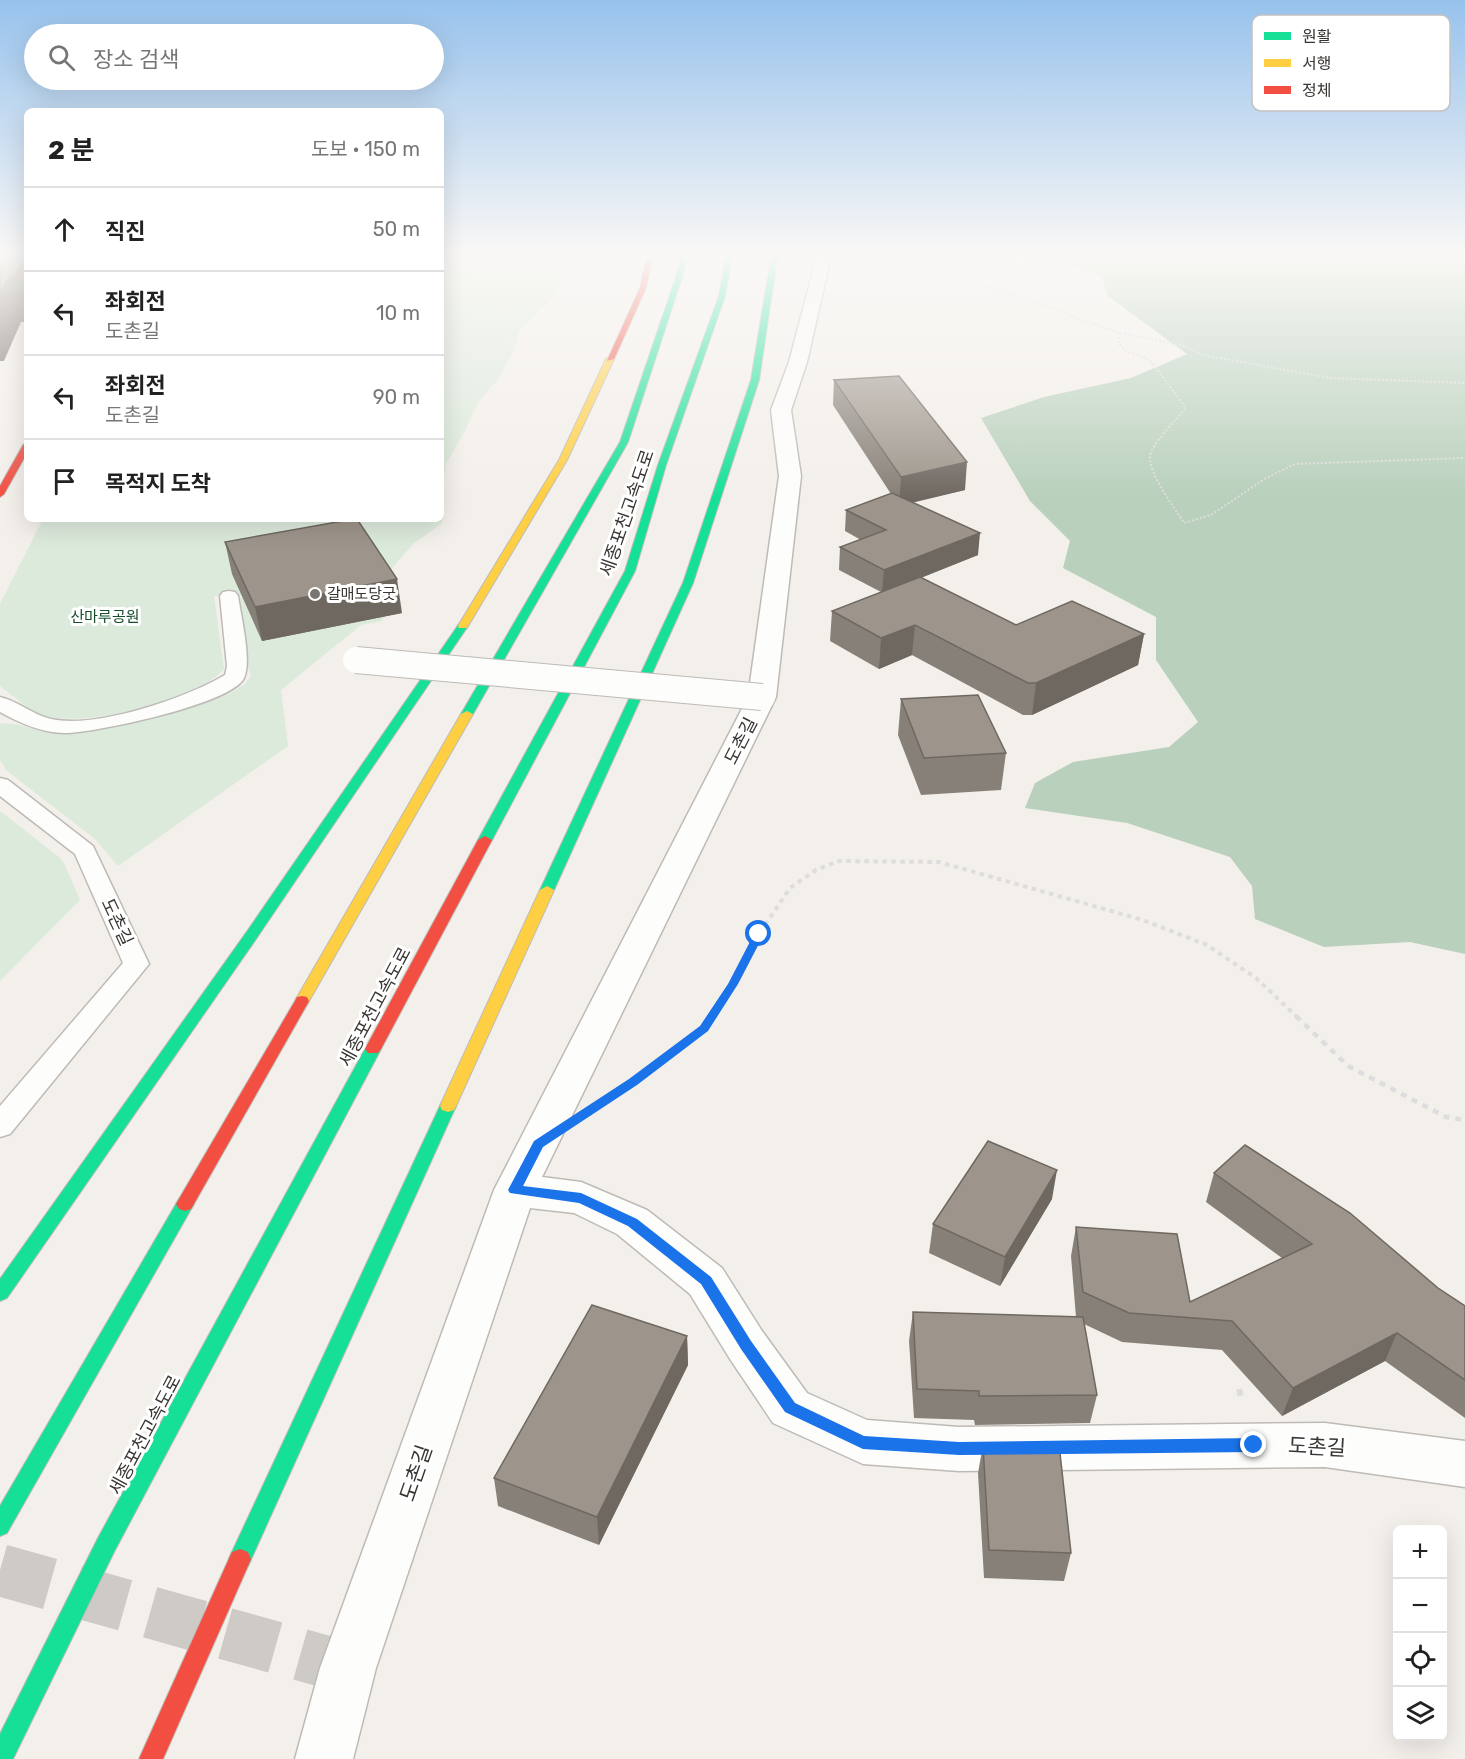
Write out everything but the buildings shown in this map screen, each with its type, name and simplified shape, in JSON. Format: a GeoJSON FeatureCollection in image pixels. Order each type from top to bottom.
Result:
{"type":"FeatureCollection","features":[{"type":"Feature","properties":{"kind":"main road"},"geometry":{"type":"LineString","coordinates":[[0,1293],[246,943],[453,642],[563,460],[622,334]]}},
{"type":"Feature","properties":{"kind":"main road","name":"세종포천고속도로"},"geometry":{"type":"LineString","coordinates":[[0,1526],[624,442],[660,334]]}},
{"type":"Feature","properties":{"kind":"main road","name":"세종포천고속도로"},"geometry":{"type":"LineString","coordinates":[[0,1759],[106,1545],[630,571],[662,465],[708,334]]}},
{"type":"Feature","properties":{"kind":"main road"},"geometry":{"type":"LineString","coordinates":[[151,1759],[242,1554],[688,583],[755,380],[762,334]]}},
{"type":"Feature","properties":{"kind":"main road"},"geometry":{"type":"LineString","coordinates":[[0,494],[24,450]]}},
{"type":"Feature","properties":{"kind":"street","name":"도촌길"},"geometry":{"type":"LineString","coordinates":[[324,1759],[348,1668],[515,1190],[762,698],[790,476],[781,410],[805,334]]}},
{"type":"Feature","properties":{"kind":"street"},"geometry":{"type":"LineString","coordinates":[[356,660],[762,698]]}},
{"type":"Feature","properties":{"kind":"street","name":"도촌길"},"geometry":{"type":"LineString","coordinates":[[515,1190],[581,1198],[632,1222],[706,1281],[746,1345],[790,1408],[863,1442],[959,1449],[1325,1445],[1465,1464]]}},
{"type":"Feature","properties":{"kind":"lane"},"geometry":{"type":"LineString","coordinates":[[0,703],[36,722],[63,727],[97,723],[146,712],[219,689],[234,678],[237,666],[229,596]]}},
{"type":"Feature","properties":{"kind":"lane","name":"도촌길"},"geometry":{"type":"LineString","coordinates":[[0,785],[85,851],[136,964],[0,1126]]}},
{"type":"Feature","properties":{"kind":"path"},"geometry":{"type":"LineString","coordinates":[[1120,334],[1118,343],[1126,351],[1150,360],[1186,408],[1154,446],[1150,456],[1158,481],[1184,523],[1200,522],[1277,470],[1295,464],[1465,458]]}},
{"type":"Feature","properties":{"kind":"path"},"geometry":{"type":"LineString","coordinates":[[1125,334],[1185,346],[1202,355],[1330,378],[1465,383]]}},
{"type":"Feature","properties":{"kind":"path"},"geometry":{"type":"LineString","coordinates":[[604,1100],[704,1029],[733,984],[759,934],[790,888],[816,870],[839,861],[939,862],[1143,920],[1207,945],[1256,978],[1348,1065],[1446,1117],[1465,1120]]}},
{"type":"Feature","properties":{"kind":"green space"},"geometry":{"type":"Polygon","coordinates":[[[444,334],[519,334],[514,350],[499,378],[477,404],[446,464],[444,478],[444,334]]]}},
{"type":"Feature","properties":{"kind":"green space"},"geometry":{"type":"Polygon","coordinates":[[[1160,334],[1465,334],[1465,954],[1410,942],[1324,947],[1255,919],[1252,886],[1230,857],[1127,823],[1025,808],[1035,783],[1073,762],[1169,747],[1198,722],[1156,660],[1156,617],[1063,568],[1070,541],[1030,501],[981,418],[1044,397],[1131,378],[1187,354],[1160,334]]]}},
{"type":"Feature","properties":{"kind":"green space","name":"산마루공원"},"geometry":{"type":"Polygon","coordinates":[[[41,522],[442,522],[413,544],[380,582],[394,606],[381,621],[361,625],[281,690],[288,746],[118,866],[95,839],[7,771],[0,760],[0,724],[14,724],[59,734],[98,730],[154,718],[228,694],[246,683],[251,676],[245,656],[239,599],[243,596],[214,596],[224,669],[211,680],[167,701],[140,709],[112,715],[64,719],[46,716],[33,710],[0,686],[0,604],[41,522]]]}},
{"type":"Feature","properties":{"kind":"green space"},"geometry":{"type":"Polygon","coordinates":[[[0,811],[59,857],[64,863],[80,900],[0,981],[0,811]]]}},
{"type":"Feature","properties":{"kind":"tunnel"},"geometry":{"type":"LineString","coordinates":[[0,1570],[348,1668]]}},
{"type":"Feature","properties":{"kind":"traffic: fast"},"geometry":{"type":"LineString","coordinates":[[467,714],[624,442],[660,334]]}},
{"type":"Feature","properties":{"kind":"traffic: fast"},"geometry":{"type":"LineString","coordinates":[[485,840],[630,571],[662,465],[708,334]]}},
{"type":"Feature","properties":{"kind":"traffic: fast"},"geometry":{"type":"LineString","coordinates":[[547,890],[688,583],[755,380],[762,334]]}},
{"type":"Feature","properties":{"kind":"traffic: fast"},"geometry":{"type":"LineString","coordinates":[[0,1293],[253,933],[463,626]]}},
{"type":"Feature","properties":{"kind":"traffic: fast"},"geometry":{"type":"LineString","coordinates":[[0,1759],[106,1545],[373,1049]]}},
{"type":"Feature","properties":{"kind":"traffic: fast"},"geometry":{"type":"LineString","coordinates":[[240,1559],[448,1106]]}},
{"type":"Feature","properties":{"kind":"traffic: fast"},"geometry":{"type":"LineString","coordinates":[[0,1526],[185,1204]]}},
{"type":"Feature","properties":{"kind":"traffic: slow"},"geometry":{"type":"LineString","coordinates":[[463,626],[563,460],[610,359]]}},
{"type":"Feature","properties":{"kind":"traffic: slow"},"geometry":{"type":"LineString","coordinates":[[302,1001],[467,714]]}},
{"type":"Feature","properties":{"kind":"traffic: slow"},"geometry":{"type":"LineString","coordinates":[[448,1106],[547,890]]}},
{"type":"Feature","properties":{"kind":"traffic: jam"},"geometry":{"type":"LineString","coordinates":[[610,359],[622,334]]}},
{"type":"Feature","properties":{"kind":"traffic: jam"},"geometry":{"type":"LineString","coordinates":[[0,494],[24,450]]}},
{"type":"Feature","properties":{"kind":"traffic: jam"},"geometry":{"type":"LineString","coordinates":[[373,1049],[485,840]]}},
{"type":"Feature","properties":{"kind":"traffic: jam"},"geometry":{"type":"LineString","coordinates":[[185,1204],[302,1001]]}},
{"type":"Feature","properties":{"kind":"traffic: jam"},"geometry":{"type":"LineString","coordinates":[[151,1759],[240,1559]]}},
{"type":"Feature","properties":{"kind":"place","name":"갈매도당굿"},"geometry":{"type":"Point","coordinates":[315,594]}},
{"type":"Feature","properties":{"kind":"route"},"geometry":{"type":"LineString","coordinates":[[759,934],[733,984],[704,1029],[633,1082],[538,1144],[515,1190],[581,1198],[632,1222],[706,1281],[746,1345],[790,1408],[863,1442],[959,1449],[1254,1445]]}}]}
